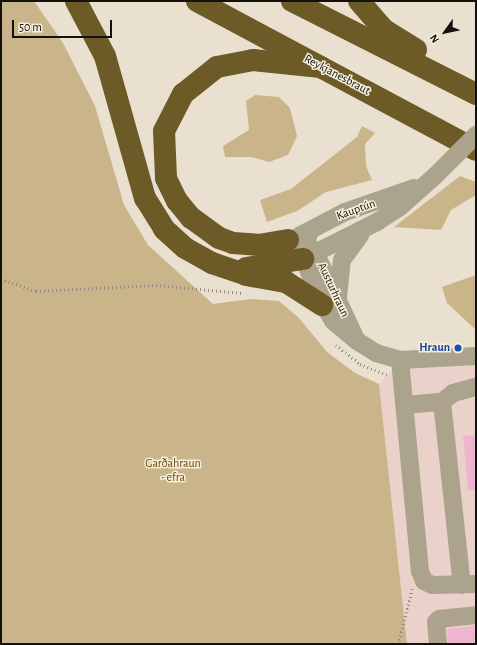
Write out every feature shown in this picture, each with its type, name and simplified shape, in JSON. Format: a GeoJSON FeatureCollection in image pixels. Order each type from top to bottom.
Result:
{"type":"FeatureCollection","features":[{"type":"Feature","properties":{"kind":"highway"},"geometry":{"type":"LineString","coordinates":[[76,1],[105,56],[153,214],[185,248],[230,269],[286,282],[330,303]]}},
{"type":"Feature","properties":{"kind":"highway","name":"Reykjanesbraut"},"geometry":{"type":"LineString","coordinates":[[197,1],[476,150]]}},
{"type":"Feature","properties":{"kind":"highway"},"geometry":{"type":"LineString","coordinates":[[292,1],[476,94]]}},
{"type":"Feature","properties":{"kind":"highway"},"geometry":{"type":"LineString","coordinates":[[360,1],[398,40],[476,84]]}},
{"type":"Feature","properties":{"kind":"highway"},"geometry":{"type":"LineString","coordinates":[[304,245],[261,245],[233,243],[218,238],[191,218],[166,178],[162,152],[164,131],[183,94],[217,67],[253,60],[321,67]]}},
{"type":"Feature","properties":{"kind":"highway"},"geometry":{"type":"LineString","coordinates":[[230,269],[304,245]]}},
{"type":"Feature","properties":{"kind":"street","name":"Kauptún"},"geometry":{"type":"LineString","coordinates":[[304,245],[368,227],[400,207],[476,135]]}},
{"type":"Feature","properties":{"kind":"street","name":"Kauptún"},"geometry":{"type":"LineString","coordinates":[[304,245],[345,212],[430,179]]}},
{"type":"Feature","properties":{"kind":"street"},"geometry":{"type":"LineString","coordinates":[[330,303],[342,260],[354,240],[368,227]]}},
{"type":"Feature","properties":{"kind":"street","name":"Austurhraun"},"geometry":{"type":"LineString","coordinates":[[304,245],[330,303],[333,321],[357,341],[376,353],[400,360],[476,356]]}},
{"type":"Feature","properties":{"kind":"street"},"geometry":{"type":"LineString","coordinates":[[400,360],[406,405],[420,571],[424,581],[432,585],[469,584],[442,402]]}},
{"type":"Feature","properties":{"kind":"street"},"geometry":{"type":"LineString","coordinates":[[406,405],[442,402],[454,393],[476,388]]}},
{"type":"Feature","properties":{"kind":"street"},"geometry":{"type":"LineString","coordinates":[[438,644],[436,622],[439,619],[476,615]]}},
{"type":"Feature","properties":{"kind":"path"},"geometry":{"type":"LineString","coordinates":[[1,279],[36,291],[156,285],[222,294],[251,293]]}},
{"type":"Feature","properties":{"kind":"path"},"geometry":{"type":"LineString","coordinates":[[334,343],[360,364],[392,376]]}},
{"type":"Feature","properties":{"kind":"shaded area"},"geometry":{"type":"Polygon","coordinates":[[[404,357],[476,359],[476,644],[407,644],[379,384],[404,357]]]}},
{"type":"Feature","properties":{"kind":"green space","name":"Garðahraun - efra"},"geometry":{"type":"Polygon","coordinates":[[[1,1],[34,1],[63,43],[95,106],[124,205],[148,245],[213,304],[251,299],[279,301],[299,318],[327,352],[355,373],[379,384],[407,644],[1,644],[1,1]]]}},
{"type":"Feature","properties":{"kind":"green space"},"geometry":{"type":"Polygon","coordinates":[[[255,95],[279,97],[290,108],[297,136],[288,155],[269,162],[251,157],[225,157],[223,146],[249,130],[246,101],[255,95]]]}},
{"type":"Feature","properties":{"kind":"green space"},"geometry":{"type":"Polygon","coordinates":[[[362,126],[375,133],[365,144],[366,166],[372,180],[326,192],[297,211],[267,222],[260,200],[291,189],[357,137],[362,126]]]}},
{"type":"Feature","properties":{"kind":"green space"},"geometry":{"type":"Polygon","coordinates":[[[460,176],[476,182],[476,195],[451,210],[441,230],[394,227],[460,176]]]}},
{"type":"Feature","properties":{"kind":"green space"},"geometry":{"type":"Polygon","coordinates":[[[476,275],[476,330],[447,303],[442,287],[476,275]]]}},
{"type":"Feature","properties":{"kind":"building"},"geometry":{"type":"Polygon","coordinates":[[[476,435],[476,490],[468,491],[463,436],[476,435]]]}},
{"type":"Feature","properties":{"kind":"building"},"geometry":{"type":"Polygon","coordinates":[[[476,626],[476,644],[448,644],[447,629],[476,626]]]}},
{"type":"Feature","properties":{"kind":"place","name":"Hraun"},"geometry":{"type":"Point","coordinates":[458,348]}}]}
